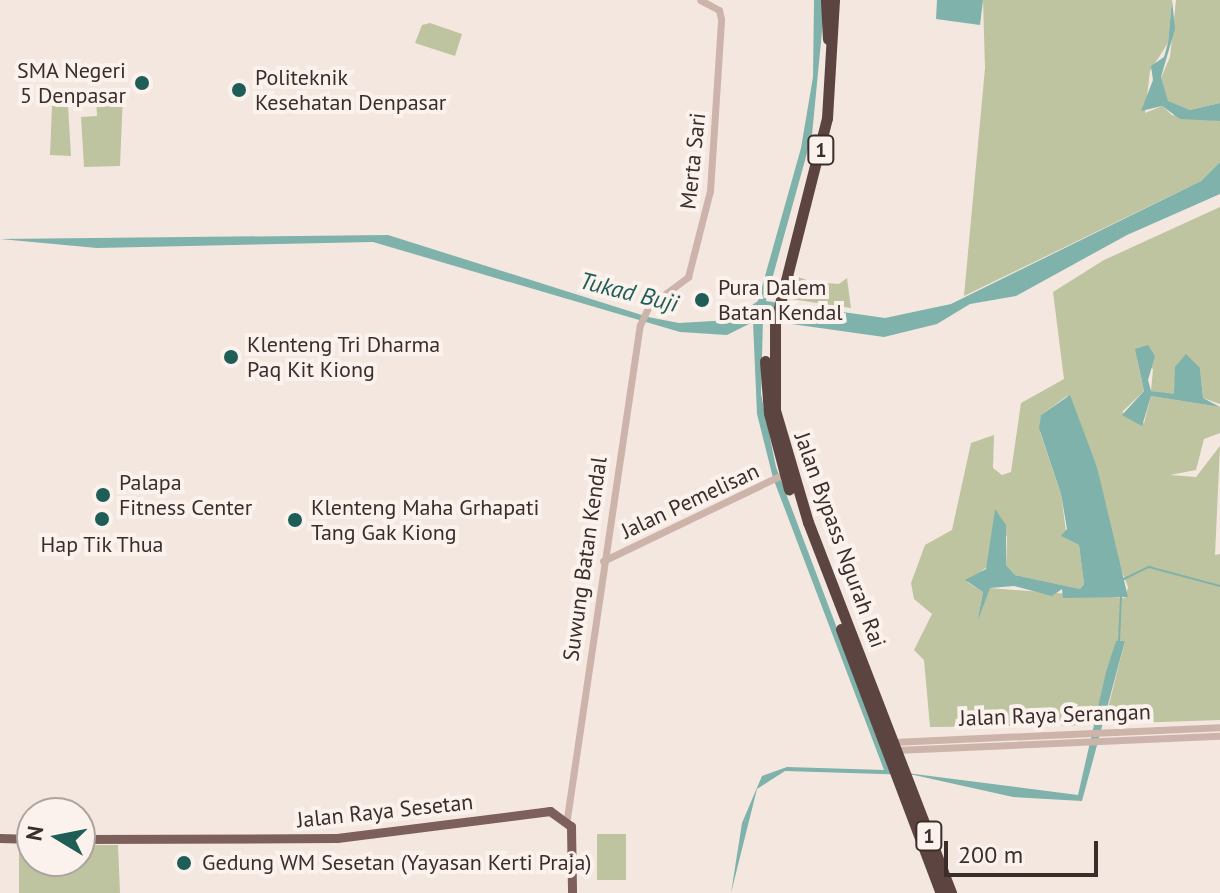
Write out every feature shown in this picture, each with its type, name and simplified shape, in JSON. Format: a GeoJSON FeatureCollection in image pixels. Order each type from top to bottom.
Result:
{"type":"FeatureCollection","features":[{"type":"Feature","properties":{"kind":"highway","name":"Jalan Bypass Ngurah Rai"},"geometry":{"type":"LineString","coordinates":[[826,0],[820,119],[776,295],[772,323],[775,410],[785,474],[898,768],[951,893]]}},
{"type":"Feature","properties":{"kind":"highway","name":"Jalan Bypass Ngurah Rai"},"geometry":{"type":"LineString","coordinates":[[776,295],[827,118],[834,0]]}},
{"type":"Feature","properties":{"kind":"highway","name":"Jalan Bypass Ngurah Rai"},"geometry":{"type":"LineString","coordinates":[[868,685],[894,746],[898,768]]}},
{"type":"Feature","properties":{"kind":"highway","name":"Jalan Bypass Ngurah Rai"},"geometry":{"type":"LineString","coordinates":[[903,780],[941,893]]}},
{"type":"Feature","properties":{"kind":"main road","name":"Jalan Raya Sesetan"},"geometry":{"type":"LineString","coordinates":[[96,839],[337,838],[550,811],[567,818]]}},
{"type":"Feature","properties":{"kind":"main road"},"geometry":{"type":"LineString","coordinates":[[567,818],[572,893]]}},
{"type":"Feature","properties":{"kind":"street","name":"Merta Sari"},"geometry":{"type":"LineString","coordinates":[[643,314],[688,277],[703,235],[721,19],[719,10],[700,0]]}},
{"type":"Feature","properties":{"kind":"street","name":"Suwung Batan Kendal"},"geometry":{"type":"LineString","coordinates":[[567,818],[567,798],[643,314]]}},
{"type":"Feature","properties":{"kind":"street","name":"Jalan Pemelisan"},"geometry":{"type":"LineString","coordinates":[[603,561],[770,484],[785,474]]}},
{"type":"Feature","properties":{"kind":"street","name":"Jalan Raya Serangan"},"geometry":{"type":"LineString","coordinates":[[1104,736],[1220,727]]}},
{"type":"Feature","properties":{"kind":"street","name":"Jalan Raya Serangan"},"geometry":{"type":"LineString","coordinates":[[894,746],[1089,736],[1220,736]]}},
{"type":"Feature","properties":{"kind":"street"},"geometry":{"type":"LineString","coordinates":[[550,811],[567,798]]}},
{"type":"Feature","properties":{"kind":"green space"},"geometry":{"type":"Polygon","coordinates":[[[983,0],[1172,0],[1168,43],[1150,71],[1145,113],[1162,106],[1172,115],[1220,121],[1220,162],[1201,181],[964,296],[985,68],[983,0]]]}},
{"type":"Feature","properties":{"kind":"green space"},"geometry":{"type":"Polygon","coordinates":[[[1176,0],[1220,0],[1220,103],[1190,110],[1168,102],[1161,78],[1170,57],[1176,0]]]}},
{"type":"Feature","properties":{"kind":"green space"},"geometry":{"type":"Polygon","coordinates":[[[430,23],[462,34],[455,56],[415,43],[422,25],[430,23]]]}},
{"type":"Feature","properties":{"kind":"green space"},"geometry":{"type":"Polygon","coordinates":[[[123,95],[120,166],[84,167],[81,117],[97,116],[96,97],[123,95]]]}},
{"type":"Feature","properties":{"kind":"green space"},"geometry":{"type":"Polygon","coordinates":[[[68,105],[71,156],[50,155],[52,106],[68,105]]]}},
{"type":"Feature","properties":{"kind":"green space"},"geometry":{"type":"Polygon","coordinates":[[[1220,207],[1220,404],[1203,398],[1200,368],[1174,385],[1179,389],[1174,395],[1151,391],[1153,369],[1137,359],[1144,391],[1122,412],[1144,423],[1151,396],[1220,407],[1220,433],[1204,439],[1196,470],[1170,475],[1196,477],[1220,446],[1215,555],[1220,554],[1220,720],[1104,724],[1125,641],[1116,641],[1094,725],[930,727],[924,660],[914,650],[932,614],[914,599],[911,583],[925,545],[952,530],[971,443],[994,435],[993,468],[1002,475],[1011,472],[1021,403],[1064,379],[1053,292],[1104,260],[1220,207]],[[1067,396],[1041,415],[1040,432],[1061,494],[1067,539],[1079,545],[1084,584],[1080,589],[1015,575],[1006,565],[1007,537],[995,510],[987,567],[967,582],[983,592],[977,623],[989,588],[1125,598],[1128,587],[1113,549],[1097,467],[1067,396]]]}},
{"type":"Feature","properties":{"kind":"green space"},"geometry":{"type":"Polygon","coordinates":[[[789,274],[813,282],[839,284],[847,278],[851,308],[784,298],[789,274]]]}},
{"type":"Feature","properties":{"kind":"green space"},"geometry":{"type":"Polygon","coordinates":[[[597,834],[626,834],[626,880],[597,880],[597,834]]]}},
{"type":"Feature","properties":{"kind":"green space"},"geometry":{"type":"Polygon","coordinates":[[[96,845],[118,845],[120,893],[19,893],[19,877],[96,877],[96,845]]]}},
{"type":"Feature","properties":{"kind":"water"},"geometry":{"type":"Polygon","coordinates":[[[814,0],[822,0],[823,21],[812,135],[766,301],[885,318],[951,304],[1201,181],[1220,162],[1220,194],[1127,235],[1016,296],[970,304],[937,324],[884,337],[763,320],[761,394],[776,467],[891,771],[1078,795],[1106,672],[1116,641],[1125,641],[1082,801],[1013,797],[914,775],[785,771],[757,789],[731,893],[742,823],[762,776],[787,767],[884,770],[773,478],[757,414],[753,322],[727,335],[680,332],[373,242],[97,248],[0,239],[388,235],[648,317],[679,323],[730,320],[758,301],[801,148],[813,77],[814,0]]]}},
{"type":"Feature","properties":{"kind":"water"},"geometry":{"type":"Polygon","coordinates":[[[937,0],[983,0],[980,25],[936,19],[937,0]]]}},
{"type":"Feature","properties":{"kind":"water"},"geometry":{"type":"Polygon","coordinates":[[[1172,0],[1175,29],[1161,77],[1168,101],[1190,110],[1220,103],[1220,121],[1180,119],[1162,106],[1141,111],[1153,80],[1151,66],[1164,57],[1168,43],[1172,0]]]}},
{"type":"Feature","properties":{"kind":"water"},"geometry":{"type":"Polygon","coordinates":[[[1148,345],[1155,356],[1148,380],[1151,391],[1174,394],[1175,367],[1186,354],[1200,368],[1203,398],[1220,407],[1151,396],[1142,426],[1122,415],[1144,391],[1135,349],[1148,345]]]}},
{"type":"Feature","properties":{"kind":"water"},"geometry":{"type":"Polygon","coordinates":[[[1070,395],[1097,467],[1128,597],[1063,598],[1062,589],[1052,596],[1014,586],[990,588],[977,623],[983,592],[965,580],[986,569],[995,509],[1006,525],[1006,565],[1015,575],[1080,589],[1084,584],[1079,545],[1061,536],[1067,529],[1061,494],[1039,428],[1041,415],[1070,395]]]}},
{"type":"Feature","properties":{"kind":"waterway"},"geometry":{"type":"LineString","coordinates":[[1124,579],[1149,567],[1220,586]]}},
{"type":"Feature","properties":{"kind":"waterway"},"geometry":{"type":"LineString","coordinates":[[1119,641],[1121,597]]}},
{"type":"Feature","properties":{"kind":"place","name":"SMA Negeri 5 Denpasar"},"geometry":{"type":"Point","coordinates":[142,83]}},
{"type":"Feature","properties":{"kind":"place","name":"Politeknik Kesehatan Denpasar"},"geometry":{"type":"Point","coordinates":[239,90]}},
{"type":"Feature","properties":{"kind":"place","name":"Pura Dalem Batan Kendal"},"geometry":{"type":"Point","coordinates":[702,300]}},
{"type":"Feature","properties":{"kind":"place","name":"Klenteng Tri Dharma Paq Kit Kiong"},"geometry":{"type":"Point","coordinates":[231,357]}},
{"type":"Feature","properties":{"kind":"place","name":"Palapa Fitness Center"},"geometry":{"type":"Point","coordinates":[103,495]}},
{"type":"Feature","properties":{"kind":"place","name":"Hap Tik Thua"},"geometry":{"type":"Point","coordinates":[102,519]}},
{"type":"Feature","properties":{"kind":"place","name":"Klenteng Maha Grhapati Tang Gak Kiong"},"geometry":{"type":"Point","coordinates":[295,520]}},
{"type":"Feature","properties":{"kind":"place","name":"Gedung WM Sesetan (Yayasan Kerti Praja)"},"geometry":{"type":"Point","coordinates":[184,863]}},
{"type":"Feature","properties":{"kind":"water label","name":"Tukad Buji"},"geometry":{"type":"Point","coordinates":[629,292]}}]}
